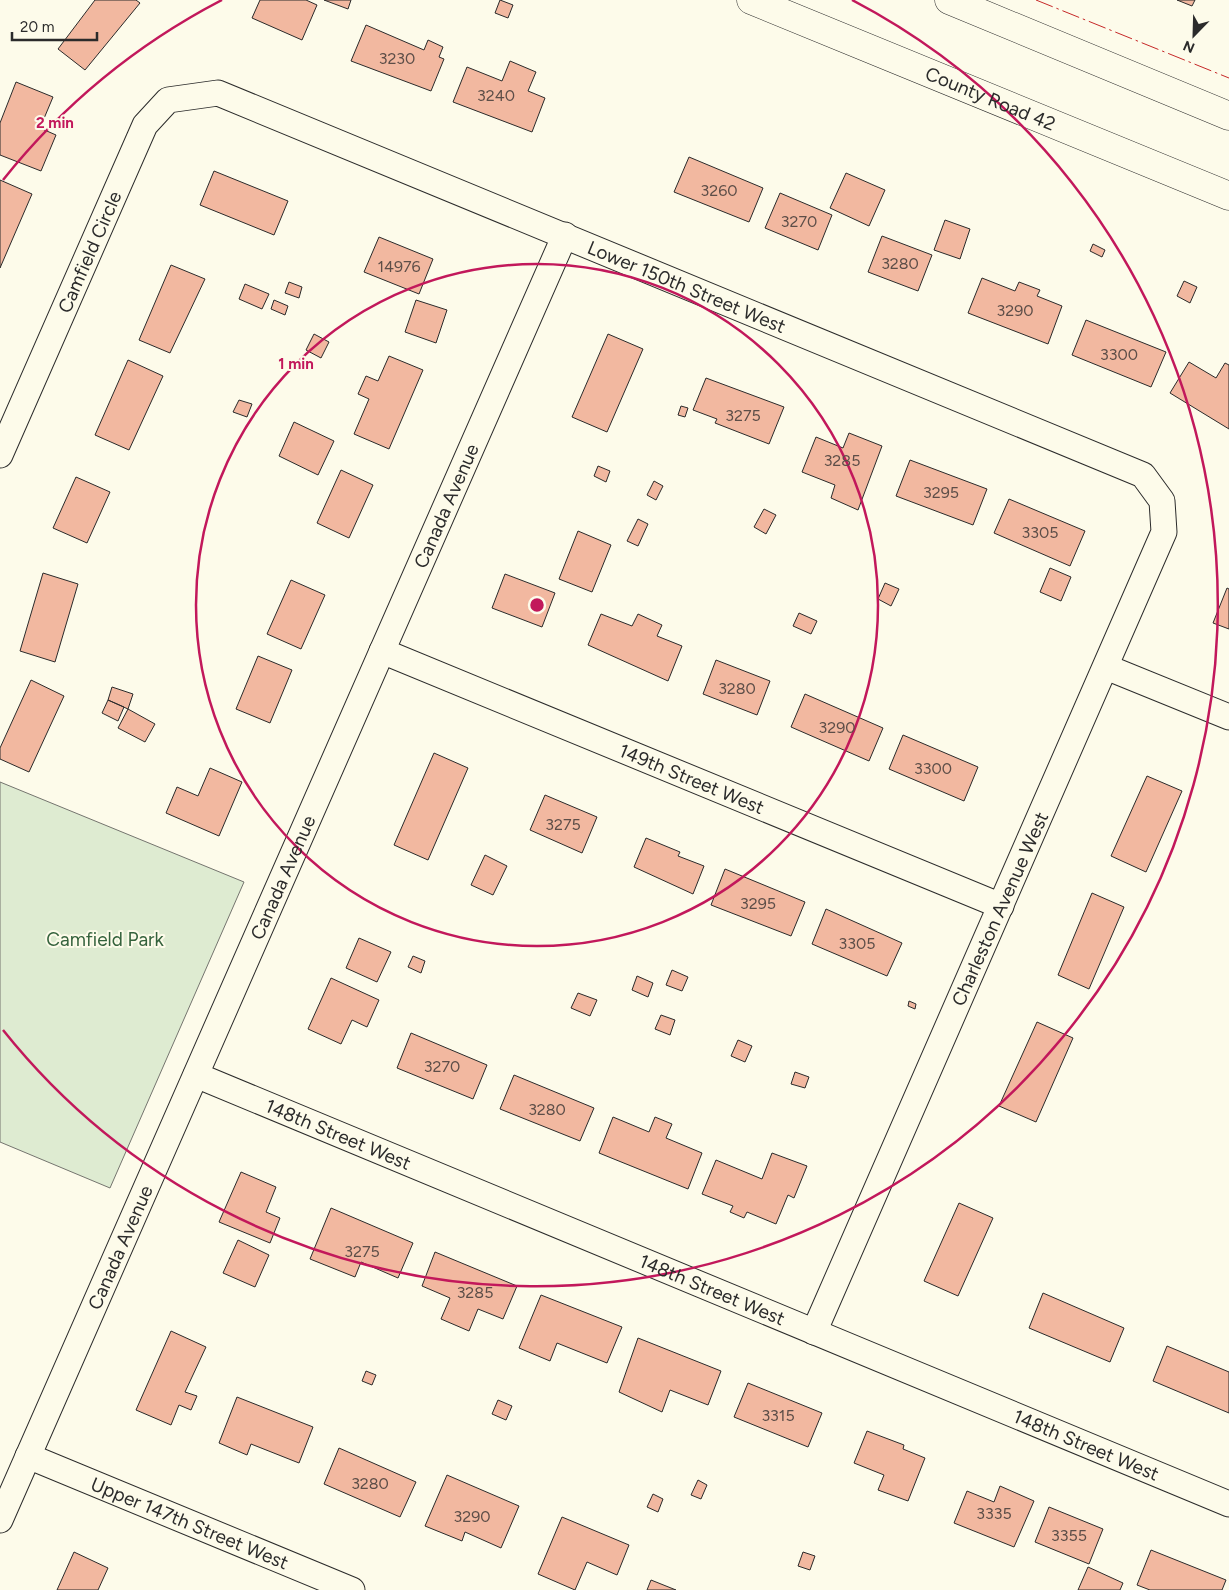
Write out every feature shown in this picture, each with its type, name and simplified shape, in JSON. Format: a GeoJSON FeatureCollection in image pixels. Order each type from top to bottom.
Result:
{"type":"FeatureCollection","features":[{"type":"Feature","properties":{"kind":"highway","name":"County Road 42"},"geometry":{"type":"LineString","coordinates":[[751,0],[1229,196]]}},
{"type":"Feature","properties":{"kind":"highway"},"geometry":{"type":"LineString","coordinates":[[949,0],[1229,116]]}},
{"type":"Feature","properties":{"kind":"highway"},"geometry":{"type":"LineString","coordinates":[[932,74],[999,92],[1229,186]]}},
{"type":"Feature","properties":{"kind":"street","name":"Lower 150th Street West"},"geometry":{"type":"LineString","coordinates":[[218,93],[1143,475],[1151,486]]}},
{"type":"Feature","properties":{"kind":"street","name":"Camfield Circle"},"geometry":{"type":"LineString","coordinates":[[0,456],[145,125],[168,100],[218,93]]}},
{"type":"Feature","properties":{"kind":"street","name":"Canada Avenue"},"geometry":{"type":"LineString","coordinates":[[0,1520],[565,235]]}},
{"type":"Feature","properties":{"kind":"street","name":"Charleston Avenue West"},"geometry":{"type":"LineString","coordinates":[[814,1332],[1164,532],[1162,501],[1151,486]]}},
{"type":"Feature","properties":{"kind":"street","name":"149th Street West"},"geometry":{"type":"LineString","coordinates":[[382,651],[1001,906]]}},
{"type":"Feature","properties":{"kind":"street"},"geometry":{"type":"LineString","coordinates":[[1106,668],[1229,717]]}},
{"type":"Feature","properties":{"kind":"street","name":"148th Street West"},"geometry":{"type":"LineString","coordinates":[[196,1075],[1229,1504]]}},
{"type":"Feature","properties":{"kind":"street","name":"Upper 147th Street West"},"geometry":{"type":"LineString","coordinates":[[28,1456],[352,1590]]}},
{"type":"Feature","properties":{"kind":"green space","name":"Camfield Park"},"geometry":{"type":"Polygon","coordinates":[[[0,782],[244,882],[110,1188],[0,1142],[0,782]]]}},
{"type":"Feature","properties":{"kind":"building"},"geometry":{"type":"Polygon","coordinates":[[[95,0],[136,0],[140,3],[85,70],[58,49],[95,0]]]}},
{"type":"Feature","properties":{"kind":"building"},"geometry":{"type":"Polygon","coordinates":[[[260,0],[306,0],[317,5],[302,40],[252,18],[260,0]]]}},
{"type":"Feature","properties":{"kind":"building"},"geometry":{"type":"Polygon","coordinates":[[[324,0],[351,0],[348,9],[324,0]]]}},
{"type":"Feature","properties":{"kind":"building"},"geometry":{"type":"Polygon","coordinates":[[[500,0],[513,5],[508,18],[495,13],[500,0]]]}},
{"type":"Feature","properties":{"kind":"building"},"geometry":{"type":"Polygon","coordinates":[[[1177,0],[1195,0],[1192,6],[1177,0]]]}},
{"type":"Feature","properties":{"kind":"building"},"geometry":{"type":"Polygon","coordinates":[[[366,25],[424,50],[428,40],[443,47],[439,57],[444,59],[431,91],[351,61],[366,25]]]}},
{"type":"Feature","properties":{"kind":"building"},"geometry":{"type":"Polygon","coordinates":[[[510,61],[536,72],[528,91],[545,98],[532,132],[453,102],[467,67],[502,81],[510,61]]]}},
{"type":"Feature","properties":{"kind":"building"},"geometry":{"type":"Polygon","coordinates":[[[16,82],[53,97],[40,128],[56,135],[41,171],[0,155],[0,123],[16,82]]]}},
{"type":"Feature","properties":{"kind":"building"},"geometry":{"type":"Polygon","coordinates":[[[689,157],[763,188],[749,222],[674,192],[689,157]]]}},
{"type":"Feature","properties":{"kind":"building"},"geometry":{"type":"Polygon","coordinates":[[[214,171],[288,201],[274,235],[200,205],[214,171]]]}},
{"type":"Feature","properties":{"kind":"building"},"geometry":{"type":"Polygon","coordinates":[[[846,173],[885,190],[869,226],[830,208],[846,173]]]}},
{"type":"Feature","properties":{"kind":"building"},"geometry":{"type":"Polygon","coordinates":[[[0,180],[32,194],[0,268],[0,180]]]}},
{"type":"Feature","properties":{"kind":"building"},"geometry":{"type":"Polygon","coordinates":[[[780,193],[832,215],[818,250],[765,228],[780,193]]]}},
{"type":"Feature","properties":{"kind":"building"},"geometry":{"type":"Polygon","coordinates":[[[945,220],[970,229],[960,259],[934,250],[945,220]]]}},
{"type":"Feature","properties":{"kind":"building"},"geometry":{"type":"Polygon","coordinates":[[[882,236],[932,255],[918,291],[868,272],[882,236]]]}},
{"type":"Feature","properties":{"kind":"building"},"geometry":{"type":"Polygon","coordinates":[[[379,237],[433,259],[419,294],[364,272],[379,237]]]}},
{"type":"Feature","properties":{"kind":"building"},"geometry":{"type":"Polygon","coordinates":[[[1093,244],[1105,250],[1102,257],[1090,251],[1093,244]]]}},
{"type":"Feature","properties":{"kind":"building"},"geometry":{"type":"Polygon","coordinates":[[[171,265],[205,279],[170,353],[139,340],[171,265]]]}},
{"type":"Feature","properties":{"kind":"building"},"geometry":{"type":"Polygon","coordinates":[[[982,278],[1015,291],[1019,282],[1040,290],[1037,296],[1062,306],[1048,344],[968,313],[982,278]]]}},
{"type":"Feature","properties":{"kind":"building"},"geometry":{"type":"Polygon","coordinates":[[[1184,281],[1197,287],[1190,303],[1177,296],[1184,281]]]}},
{"type":"Feature","properties":{"kind":"building"},"geometry":{"type":"Polygon","coordinates":[[[289,282],[302,287],[299,298],[285,293],[289,282]]]}},
{"type":"Feature","properties":{"kind":"building"},"geometry":{"type":"Polygon","coordinates":[[[245,284],[269,294],[262,309],[239,299],[245,284]]]}},
{"type":"Feature","properties":{"kind":"building"},"geometry":{"type":"Polygon","coordinates":[[[274,300],[288,306],[285,315],[271,309],[274,300]]]}},
{"type":"Feature","properties":{"kind":"building"},"geometry":{"type":"Polygon","coordinates":[[[416,300],[447,310],[436,343],[405,332],[416,300]]]}},
{"type":"Feature","properties":{"kind":"building"},"geometry":{"type":"Polygon","coordinates":[[[1086,320],[1166,352],[1151,387],[1072,355],[1086,320]]]}},
{"type":"Feature","properties":{"kind":"building"},"geometry":{"type":"Polygon","coordinates":[[[314,334],[329,342],[321,358],[306,350],[314,334]]]}},
{"type":"Feature","properties":{"kind":"building"},"geometry":{"type":"Polygon","coordinates":[[[608,334],[643,349],[607,432],[572,417],[608,334]]]}},
{"type":"Feature","properties":{"kind":"building"},"geometry":{"type":"Polygon","coordinates":[[[389,356],[423,370],[389,449],[354,434],[369,399],[358,394],[366,376],[378,381],[389,356]]]}},
{"type":"Feature","properties":{"kind":"building"},"geometry":{"type":"Polygon","coordinates":[[[128,360],[163,376],[129,450],[95,435],[128,360]]]}},
{"type":"Feature","properties":{"kind":"building"},"geometry":{"type":"Polygon","coordinates":[[[1189,362],[1216,378],[1225,363],[1229,365],[1229,429],[1170,393],[1189,362]]]}},
{"type":"Feature","properties":{"kind":"building"},"geometry":{"type":"Polygon","coordinates":[[[706,378],[784,407],[769,444],[715,423],[717,419],[693,410],[706,378]]]}},
{"type":"Feature","properties":{"kind":"building"},"geometry":{"type":"Polygon","coordinates":[[[239,400],[252,404],[247,417],[233,412],[239,400]]]}},
{"type":"Feature","properties":{"kind":"building"},"geometry":{"type":"Polygon","coordinates":[[[681,406],[688,408],[685,417],[678,415],[681,406]]]}},
{"type":"Feature","properties":{"kind":"building"},"geometry":{"type":"Polygon","coordinates":[[[294,422],[334,441],[318,475],[279,456],[294,422]]]}},
{"type":"Feature","properties":{"kind":"building"},"geometry":{"type":"Polygon","coordinates":[[[849,433],[882,446],[858,510],[831,498],[835,485],[802,472],[816,437],[843,448],[849,433]]]}},
{"type":"Feature","properties":{"kind":"building"},"geometry":{"type":"Polygon","coordinates":[[[910,460],[987,489],[973,525],[896,496],[910,460]]]}},
{"type":"Feature","properties":{"kind":"building"},"geometry":{"type":"Polygon","coordinates":[[[598,466],[610,471],[606,482],[594,476],[598,466]]]}},
{"type":"Feature","properties":{"kind":"building"},"geometry":{"type":"Polygon","coordinates":[[[341,470],[373,485],[349,538],[317,523],[341,470]]]}},
{"type":"Feature","properties":{"kind":"building"},"geometry":{"type":"Polygon","coordinates":[[[76,477],[110,492],[87,543],[53,528],[76,477]]]}},
{"type":"Feature","properties":{"kind":"building"},"geometry":{"type":"Polygon","coordinates":[[[654,481],[663,486],[656,500],[647,495],[654,481]]]}},
{"type":"Feature","properties":{"kind":"building"},"geometry":{"type":"Polygon","coordinates":[[[1009,499],[1085,531],[1070,566],[994,533],[1009,499]]]}},
{"type":"Feature","properties":{"kind":"building"},"geometry":{"type":"Polygon","coordinates":[[[764,509],[776,515],[766,534],[754,527],[764,509]]]}},
{"type":"Feature","properties":{"kind":"building"},"geometry":{"type":"Polygon","coordinates":[[[638,519],[648,524],[638,546],[627,541],[638,519]]]}},
{"type":"Feature","properties":{"kind":"building"},"geometry":{"type":"Polygon","coordinates":[[[578,531],[611,545],[592,592],[559,579],[578,531]]]}},
{"type":"Feature","properties":{"kind":"building"},"geometry":{"type":"Polygon","coordinates":[[[1050,568],[1071,577],[1061,601],[1040,592],[1050,568]]]}},
{"type":"Feature","properties":{"kind":"building"},"geometry":{"type":"Polygon","coordinates":[[[43,573],[78,584],[55,662],[20,651],[43,573]]]}},
{"type":"Feature","properties":{"kind":"building"},"geometry":{"type":"Polygon","coordinates":[[[505,574],[555,593],[542,627],[492,608],[505,574]]]}},
{"type":"Feature","properties":{"kind":"building"},"geometry":{"type":"Polygon","coordinates":[[[291,580],[325,595],[301,649],[267,634],[291,580]]]}},
{"type":"Feature","properties":{"kind":"building"},"geometry":{"type":"Polygon","coordinates":[[[885,583],[899,589],[891,606],[878,599],[885,583]]]}},
{"type":"Feature","properties":{"kind":"building"},"geometry":{"type":"Polygon","coordinates":[[[1227,588],[1229,589],[1229,629],[1213,623],[1227,588]]]}},
{"type":"Feature","properties":{"kind":"building"},"geometry":{"type":"Polygon","coordinates":[[[799,613],[817,621],[811,634],[793,626],[799,613]]]}},
{"type":"Feature","properties":{"kind":"building"},"geometry":{"type":"Polygon","coordinates":[[[601,614],[632,626],[638,614],[662,625],[657,636],[682,646],[668,681],[588,645],[601,614]]]}},
{"type":"Feature","properties":{"kind":"building"},"geometry":{"type":"Polygon","coordinates":[[[258,656],[292,670],[270,723],[236,709],[258,656]]]}},
{"type":"Feature","properties":{"kind":"building"},"geometry":{"type":"Polygon","coordinates":[[[716,660],[770,681],[757,715],[703,694],[716,660]]]}},
{"type":"Feature","properties":{"kind":"building"},"geometry":{"type":"Polygon","coordinates":[[[31,680],[64,696],[29,772],[0,759],[0,748],[31,680]]]}},
{"type":"Feature","properties":{"kind":"building"},"geometry":{"type":"Polygon","coordinates":[[[112,687],[133,694],[128,709],[108,700],[112,687]]]}},
{"type":"Feature","properties":{"kind":"building"},"geometry":{"type":"Polygon","coordinates":[[[805,694],[883,728],[869,761],[791,727],[805,694]]]}},
{"type":"Feature","properties":{"kind":"building"},"geometry":{"type":"Polygon","coordinates":[[[108,700],[124,707],[118,721],[102,713],[108,700]]]}},
{"type":"Feature","properties":{"kind":"building"},"geometry":{"type":"Polygon","coordinates":[[[128,709],[155,724],[145,742],[118,728],[128,709]]]}},
{"type":"Feature","properties":{"kind":"building"},"geometry":{"type":"Polygon","coordinates":[[[903,735],[978,767],[964,801],[889,769],[903,735]]]}},
{"type":"Feature","properties":{"kind":"building"},"geometry":{"type":"Polygon","coordinates":[[[434,753],[468,768],[428,860],[394,845],[434,753]]]}},
{"type":"Feature","properties":{"kind":"building"},"geometry":{"type":"Polygon","coordinates":[[[210,768],[242,782],[219,836],[166,813],[177,787],[198,796],[210,768]]]}},
{"type":"Feature","properties":{"kind":"building"},"geometry":{"type":"Polygon","coordinates":[[[1147,776],[1182,791],[1146,872],[1111,856],[1147,776]]]}},
{"type":"Feature","properties":{"kind":"building"},"geometry":{"type":"Polygon","coordinates":[[[545,795],[597,817],[582,853],[530,830],[545,795]]]}},
{"type":"Feature","properties":{"kind":"building"},"geometry":{"type":"Polygon","coordinates":[[[646,838],[680,852],[678,856],[704,866],[693,894],[634,867],[646,838]]]}},
{"type":"Feature","properties":{"kind":"building"},"geometry":{"type":"Polygon","coordinates":[[[485,855],[507,866],[493,895],[471,885],[485,855]]]}},
{"type":"Feature","properties":{"kind":"building"},"geometry":{"type":"Polygon","coordinates":[[[725,869],[805,902],[791,936],[711,905],[725,869]]]}},
{"type":"Feature","properties":{"kind":"building"},"geometry":{"type":"Polygon","coordinates":[[[1092,893],[1124,907],[1089,989],[1058,975],[1092,893]]]}},
{"type":"Feature","properties":{"kind":"building"},"geometry":{"type":"Polygon","coordinates":[[[826,909],[902,943],[887,976],[812,944],[826,909]]]}},
{"type":"Feature","properties":{"kind":"building"},"geometry":{"type":"Polygon","coordinates":[[[359,938],[391,952],[377,982],[346,968],[359,938]]]}},
{"type":"Feature","properties":{"kind":"building"},"geometry":{"type":"Polygon","coordinates":[[[413,956],[425,961],[421,973],[408,967],[413,956]]]}},
{"type":"Feature","properties":{"kind":"building"},"geometry":{"type":"Polygon","coordinates":[[[672,970],[688,977],[682,991],[666,985],[672,970]]]}},
{"type":"Feature","properties":{"kind":"building"},"geometry":{"type":"Polygon","coordinates":[[[637,976],[653,983],[648,997],[632,990],[637,976]]]}},
{"type":"Feature","properties":{"kind":"building"},"geometry":{"type":"Polygon","coordinates":[[[331,978],[379,1000],[367,1027],[352,1020],[341,1044],[308,1029],[331,978]]]}},
{"type":"Feature","properties":{"kind":"building"},"geometry":{"type":"Polygon","coordinates":[[[578,993],[597,1000],[590,1016],[571,1008],[578,993]]]}},
{"type":"Feature","properties":{"kind":"building"},"geometry":{"type":"Polygon","coordinates":[[[909,1001],[916,1004],[915,1009],[908,1006],[909,1001]]]}},
{"type":"Feature","properties":{"kind":"building"},"geometry":{"type":"Polygon","coordinates":[[[661,1015],[675,1020],[670,1035],[655,1029],[661,1015]]]}},
{"type":"Feature","properties":{"kind":"building"},"geometry":{"type":"Polygon","coordinates":[[[1037,1022],[1073,1038],[1036,1122],[999,1106],[1037,1022]]]}},
{"type":"Feature","properties":{"kind":"building"},"geometry":{"type":"Polygon","coordinates":[[[411,1033],[487,1065],[473,1099],[397,1068],[411,1033]]]}},
{"type":"Feature","properties":{"kind":"building"},"geometry":{"type":"Polygon","coordinates":[[[738,1040],[752,1046],[745,1062],[731,1056],[738,1040]]]}},
{"type":"Feature","properties":{"kind":"building"},"geometry":{"type":"Polygon","coordinates":[[[795,1072],[809,1077],[805,1088],[791,1084],[795,1072]]]}},
{"type":"Feature","properties":{"kind":"building"},"geometry":{"type":"Polygon","coordinates":[[[514,1075],[594,1108],[580,1141],[500,1109],[514,1075]]]}},
{"type":"Feature","properties":{"kind":"building"},"geometry":{"type":"Polygon","coordinates":[[[613,1117],[649,1132],[655,1117],[672,1124],[666,1138],[702,1153],[688,1189],[599,1153],[613,1117]]]}},
{"type":"Feature","properties":{"kind":"building"},"geometry":{"type":"Polygon","coordinates":[[[772,1153],[807,1166],[794,1198],[788,1195],[776,1224],[747,1212],[744,1218],[730,1212],[733,1206],[702,1194],[716,1160],[762,1179],[772,1153]]]}},
{"type":"Feature","properties":{"kind":"building"},"geometry":{"type":"Polygon","coordinates":[[[241,1172],[276,1187],[266,1212],[280,1218],[270,1243],[219,1222],[241,1172]]]}},
{"type":"Feature","properties":{"kind":"building"},"geometry":{"type":"Polygon","coordinates":[[[959,1203],[993,1218],[958,1296],[924,1281],[959,1203]]]}},
{"type":"Feature","properties":{"kind":"building"},"geometry":{"type":"Polygon","coordinates":[[[331,1208],[413,1243],[398,1278],[361,1262],[355,1277],[310,1259],[331,1208]]]}},
{"type":"Feature","properties":{"kind":"building"},"geometry":{"type":"Polygon","coordinates":[[[238,1240],[269,1255],[255,1287],[223,1273],[238,1240]]]}},
{"type":"Feature","properties":{"kind":"building"},"geometry":{"type":"Polygon","coordinates":[[[435,1252],[517,1286],[503,1319],[478,1309],[469,1331],[441,1319],[450,1298],[422,1286],[435,1252]]]}},
{"type":"Feature","properties":{"kind":"building"},"geometry":{"type":"Polygon","coordinates":[[[1043,1293],[1124,1328],[1110,1362],[1029,1328],[1043,1293]]]}},
{"type":"Feature","properties":{"kind":"building"},"geometry":{"type":"Polygon","coordinates":[[[541,1295],[622,1327],[607,1363],[557,1343],[550,1361],[519,1348],[541,1295]]]}},
{"type":"Feature","properties":{"kind":"building"},"geometry":{"type":"Polygon","coordinates":[[[171,1331],[206,1347],[185,1392],[197,1396],[191,1410],[179,1405],[171,1425],[136,1410],[171,1331]]]}},
{"type":"Feature","properties":{"kind":"building"},"geometry":{"type":"Polygon","coordinates":[[[638,1338],[721,1371],[708,1405],[670,1390],[662,1412],[619,1392],[638,1338]]]}},
{"type":"Feature","properties":{"kind":"building"},"geometry":{"type":"Polygon","coordinates":[[[1167,1346],[1229,1372],[1229,1413],[1153,1381],[1167,1346]]]}},
{"type":"Feature","properties":{"kind":"building"},"geometry":{"type":"Polygon","coordinates":[[[366,1371],[376,1375],[372,1385],[362,1381],[366,1371]]]}},
{"type":"Feature","properties":{"kind":"building"},"geometry":{"type":"Polygon","coordinates":[[[748,1383],[822,1413],[808,1447],[734,1417],[748,1383]]]}},
{"type":"Feature","properties":{"kind":"building"},"geometry":{"type":"Polygon","coordinates":[[[237,1397],[313,1427],[299,1463],[251,1444],[247,1455],[219,1443],[237,1397]]]}},
{"type":"Feature","properties":{"kind":"building"},"geometry":{"type":"Polygon","coordinates":[[[498,1400],[512,1406],[506,1420],[492,1414],[498,1400]]]}},
{"type":"Feature","properties":{"kind":"building"},"geometry":{"type":"Polygon","coordinates":[[[867,1431],[904,1445],[903,1449],[925,1458],[908,1501],[878,1490],[884,1475],[854,1463],[867,1431]]]}},
{"type":"Feature","properties":{"kind":"building"},"geometry":{"type":"Polygon","coordinates":[[[339,1448],[416,1482],[400,1517],[324,1484],[339,1448]]]}},
{"type":"Feature","properties":{"kind":"building"},"geometry":{"type":"Polygon","coordinates":[[[447,1475],[519,1506],[501,1548],[465,1532],[462,1541],[425,1526],[447,1475]]]}},
{"type":"Feature","properties":{"kind":"building"},"geometry":{"type":"Polygon","coordinates":[[[698,1480],[707,1485],[701,1499],[691,1495],[698,1480]]]}},
{"type":"Feature","properties":{"kind":"building"},"geometry":{"type":"Polygon","coordinates":[[[1000,1486],[1034,1501],[1014,1547],[954,1523],[967,1491],[994,1502],[1000,1486]]]}},
{"type":"Feature","properties":{"kind":"building"},"geometry":{"type":"Polygon","coordinates":[[[653,1494],[663,1499],[658,1512],[647,1507],[653,1494]]]}},
{"type":"Feature","properties":{"kind":"building"},"geometry":{"type":"Polygon","coordinates":[[[1049,1507],[1103,1529],[1089,1564],[1035,1542],[1049,1507]]]}},
{"type":"Feature","properties":{"kind":"building"},"geometry":{"type":"Polygon","coordinates":[[[562,1517],[629,1545],[617,1575],[587,1562],[575,1590],[538,1574],[562,1517]]]}},
{"type":"Feature","properties":{"kind":"building"},"geometry":{"type":"Polygon","coordinates":[[[1151,1550],[1226,1580],[1222,1590],[1150,1590],[1137,1585],[1151,1550]]]}},
{"type":"Feature","properties":{"kind":"building"},"geometry":{"type":"Polygon","coordinates":[[[74,1552],[108,1568],[98,1590],[57,1590],[74,1552]]]}},
{"type":"Feature","properties":{"kind":"building"},"geometry":{"type":"Polygon","coordinates":[[[803,1552],[815,1556],[810,1570],[798,1566],[803,1552]]]}},
{"type":"Feature","properties":{"kind":"building"},"geometry":{"type":"Polygon","coordinates":[[[1088,1567],[1123,1583],[1120,1590],[1078,1590],[1088,1567]]]}},
{"type":"Feature","properties":{"kind":"building"},"geometry":{"type":"Polygon","coordinates":[[[651,1580],[676,1590],[647,1590],[651,1580]]]}},
{"type":"Feature","properties":{"kind":"power"},"geometry":{"type":"LineString","coordinates":[[1036,0],[1229,78]]}}]}
